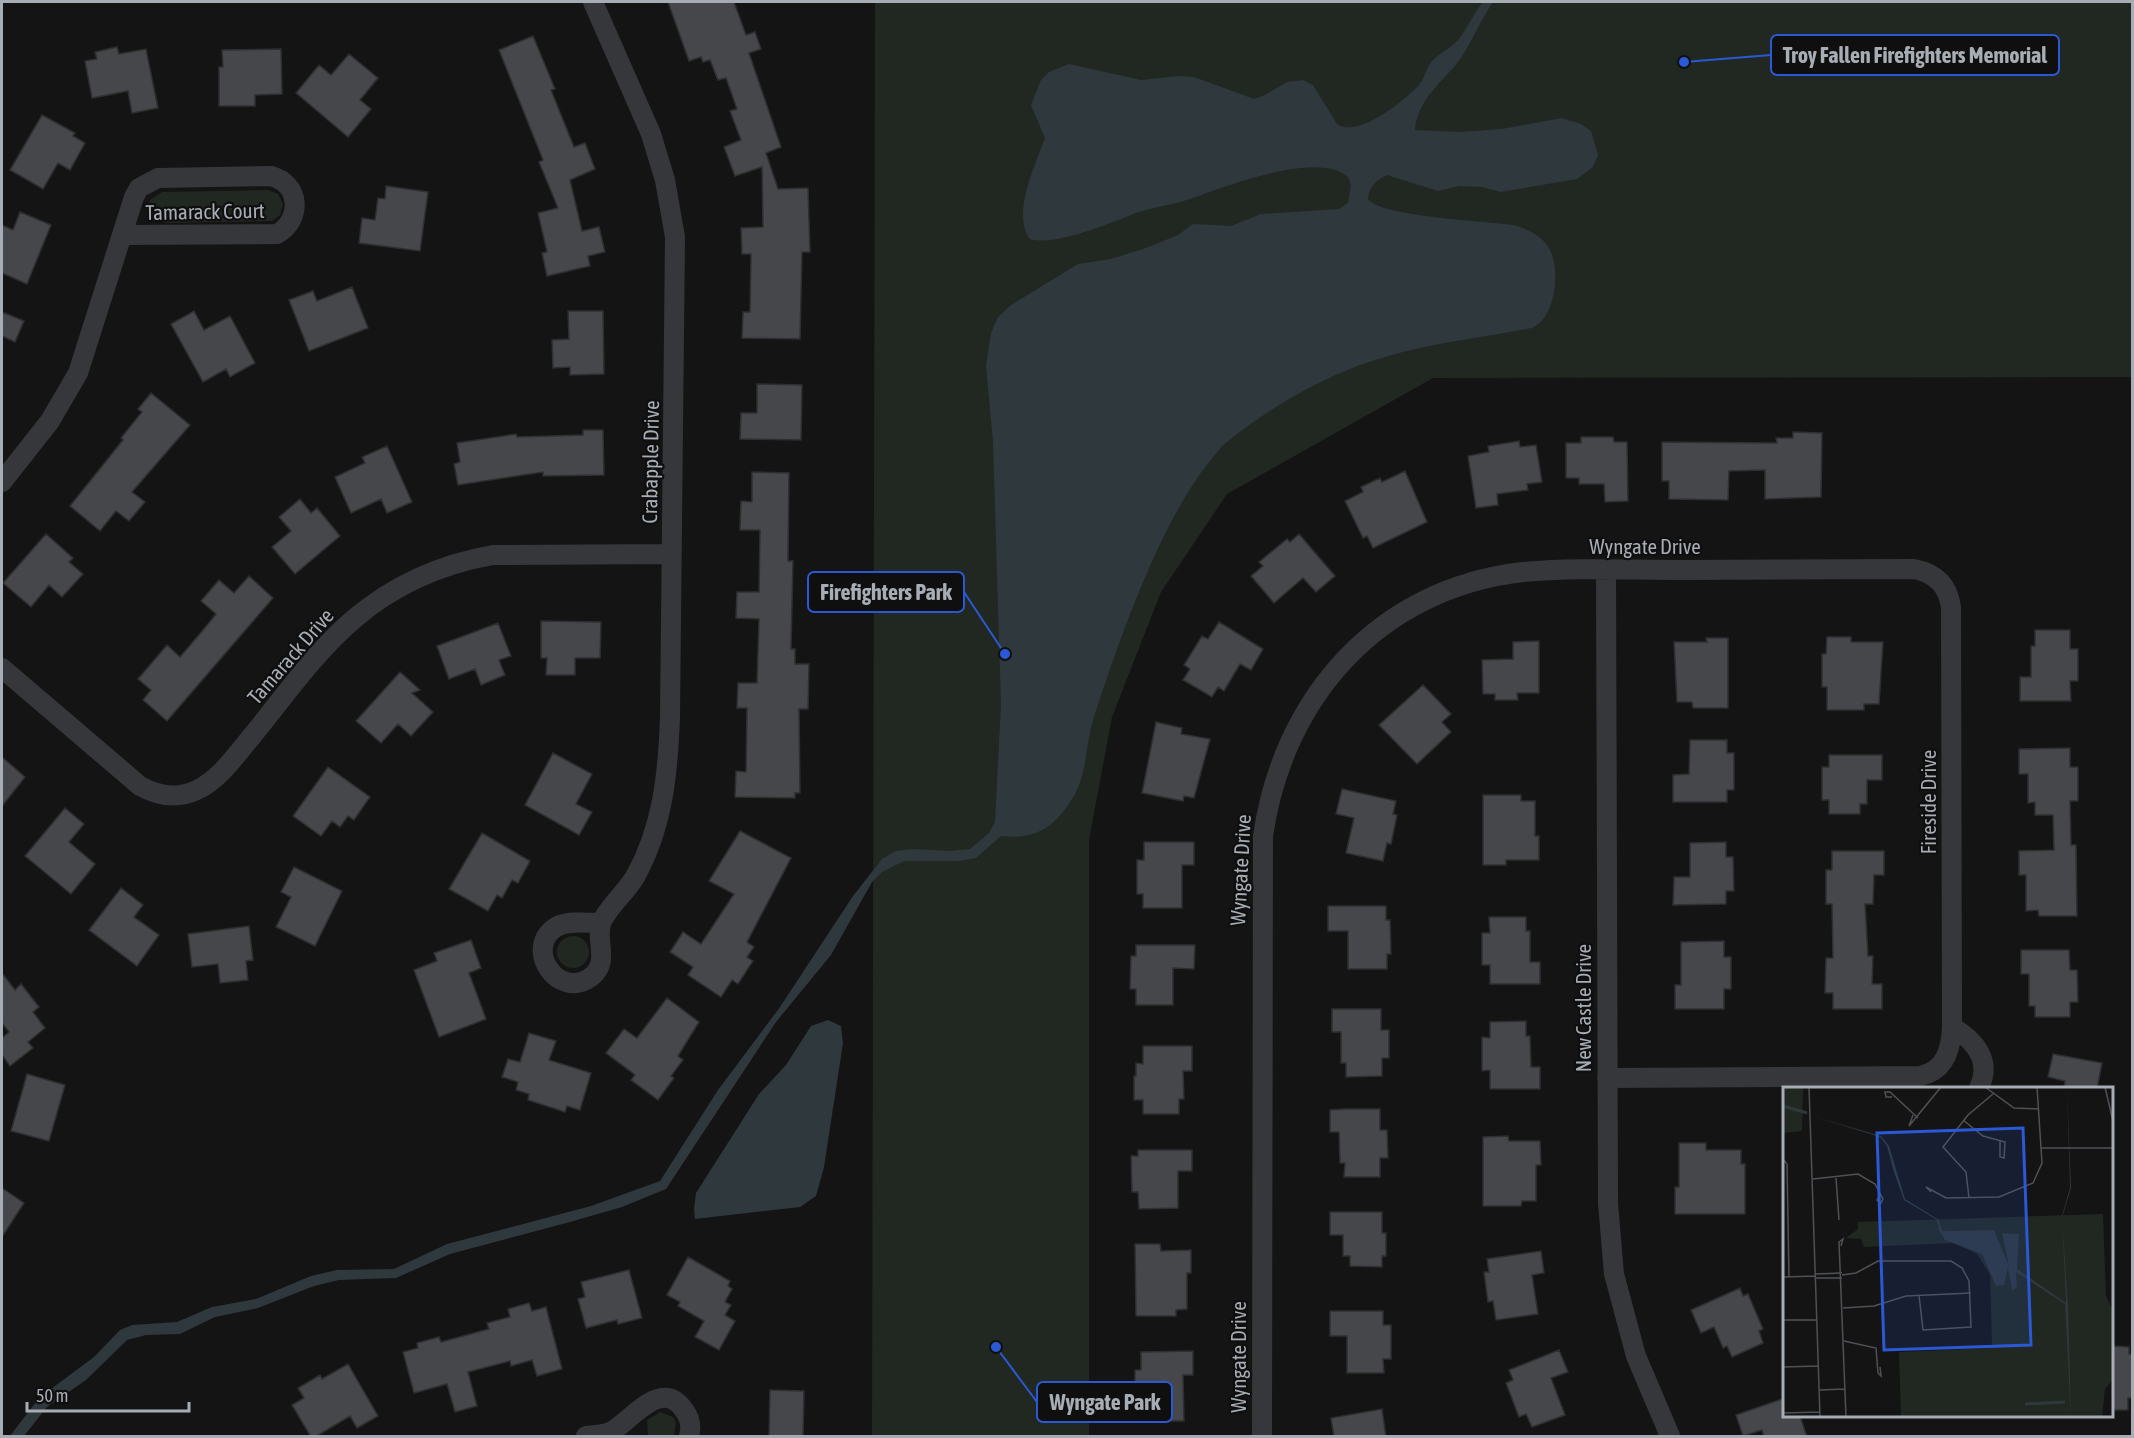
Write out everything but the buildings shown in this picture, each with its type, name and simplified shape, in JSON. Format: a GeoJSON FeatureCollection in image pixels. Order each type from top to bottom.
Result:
{"type":"FeatureCollection","features":[{"type":"Feature","properties":{"kind":"street","name":"Crabapple Drive"},"geometry":{"type":"LineString","coordinates":[[593,2],[651,134],[666,180],[677,260],[670,717],[663,801],[643,861],[601,923]]}},
{"type":"Feature","properties":{"kind":"street","name":"Tamarack Court"},"geometry":{"type":"LineString","coordinates":[[2,482],[51,421],[78,372],[139,188],[158,178],[271,176],[285,182],[295,199],[295,215],[291,223],[277,234],[124,235]]}},
{"type":"Feature","properties":{"kind":"street","name":"Tamarack Drive"},"geometry":{"type":"LineString","coordinates":[[2,668],[140,786],[163,795],[189,793],[199,789],[226,767],[339,633],[372,604],[420,576],[460,562],[493,555],[672,554]]}},
{"type":"Feature","properties":{"kind":"street","name":"Wyngate Drive"},"geometry":{"type":"LineString","coordinates":[[1262,1437],[1261,871],[1267,810],[1282,759],[1298,723],[1331,675],[1359,645],[1405,611],[1438,595],[1483,580],[1521,573],[1606,570],[1914,569],[1938,579]]}},
{"type":"Feature","properties":{"kind":"street","name":"New Castle Drive"},"geometry":{"type":"LineString","coordinates":[[1606,570],[1608,1203],[1614,1274],[1636,1356],[1670,1437]]}},
{"type":"Feature","properties":{"kind":"street","name":"Fireside Drive"},"geometry":{"type":"LineString","coordinates":[[1607,1078],[1903,1082],[1938,1068],[1950,1049],[1952,1027],[1951,608],[1948,594],[1938,579]]}},
{"type":"Feature","properties":{"kind":"street"},"geometry":{"type":"LineString","coordinates":[[1952,1027],[1973,1041],[1983,1059],[1984,1070],[1980,1087]]}},
{"type":"Feature","properties":{"kind":"street"},"geometry":{"type":"LineString","coordinates":[[586,1437],[615,1434],[648,1402],[666,1398],[681,1405],[688,1415],[691,1423],[689,1437]]}},
{"type":"Feature","properties":{"kind":"shaded area"},"geometry":{"type":"Polygon","coordinates":[[[875,2],[2132,2],[2132,377],[1433,378],[1227,494],[1161,592],[1112,717],[1089,840],[1089,1436],[872,1436],[875,2]]]}},
{"type":"Feature","properties":{"kind":"shaded area"},"geometry":{"type":"Polygon","coordinates":[[[1483,2],[1493,2],[1460,60],[1424,103],[1415,130],[1460,132],[1502,129],[1562,118],[1581,124],[1591,131],[1598,155],[1593,167],[1577,179],[1501,192],[1482,187],[1459,186],[1438,191],[1387,175],[1373,185],[1368,199],[1376,205],[1392,210],[1514,225],[1534,234],[1549,248],[1555,268],[1554,292],[1546,314],[1540,323],[1532,328],[1411,350],[1372,361],[1333,376],[1278,406],[1222,446],[1191,488],[1157,550],[1128,619],[1094,717],[1081,779],[1072,799],[1051,825],[1034,834],[1001,836],[976,858],[959,861],[904,861],[882,872],[872,882],[831,955],[776,1022],[666,1189],[622,1207],[450,1254],[396,1278],[339,1280],[314,1286],[258,1308],[215,1317],[180,1334],[146,1335],[127,1340],[86,1380],[47,1407],[24,1436],[10,1436],[39,1398],[94,1357],[120,1330],[132,1325],[177,1322],[212,1307],[256,1299],[311,1276],[337,1270],[394,1269],[447,1244],[591,1206],[660,1181],[718,1090],[780,1007],[853,896],[882,859],[896,851],[912,849],[950,851],[970,849],[989,833],[995,822],[1001,705],[993,441],[986,366],[991,333],[998,317],[1011,305],[1078,264],[1111,259],[1149,247],[1178,235],[1193,224],[1231,226],[1261,214],[1339,209],[1348,203],[1351,185],[1348,177],[1334,170],[1315,167],[1294,169],[1270,173],[1183,201],[1142,211],[1068,237],[1041,241],[1030,239],[1023,217],[1027,189],[1045,138],[1031,105],[1041,80],[1049,72],[1069,64],[1141,80],[1179,76],[1194,77],[1254,99],[1287,82],[1303,80],[1313,85],[1337,124],[1346,127],[1357,126],[1381,116],[1412,92],[1421,82],[1433,60],[1458,40],[1483,2]]]}},
{"type":"Feature","properties":{"kind":"shaded area"},"geometry":{"type":"Polygon","coordinates":[[[268,190],[278,194],[283,204],[280,215],[272,221],[167,223],[155,220],[148,210],[150,200],[162,192],[268,190]]]}},
{"type":"Feature","properties":{"kind":"shaded area"},"geometry":{"type":"Polygon","coordinates":[[[573,936],[584,941],[589,952],[584,963],[573,968],[562,963],[557,952],[562,941],[573,936]]]}},
{"type":"Feature","properties":{"kind":"shaded area"},"geometry":{"type":"Polygon","coordinates":[[[828,1020],[841,1026],[843,1043],[824,1167],[816,1196],[800,1207],[695,1219],[696,1193],[759,1094],[786,1065],[811,1026],[828,1020]]]}},
{"type":"Feature","properties":{"kind":"shaded area"},"geometry":{"type":"Polygon","coordinates":[[[660,1412],[673,1417],[676,1423],[674,1436],[648,1435],[647,1420],[660,1412]]]}},
{"type":"Feature","properties":{"kind":"place","name":"Troy Fallen Firefighters Memorial"},"geometry":{"type":"Point","coordinates":[1684,62]}},
{"type":"Feature","properties":{"kind":"place","name":"Firefighters Park"},"geometry":{"type":"Point","coordinates":[1005,654]}},
{"type":"Feature","properties":{"kind":"place","name":"Wyngate Park"},"geometry":{"type":"Point","coordinates":[996,1347]}}]}
